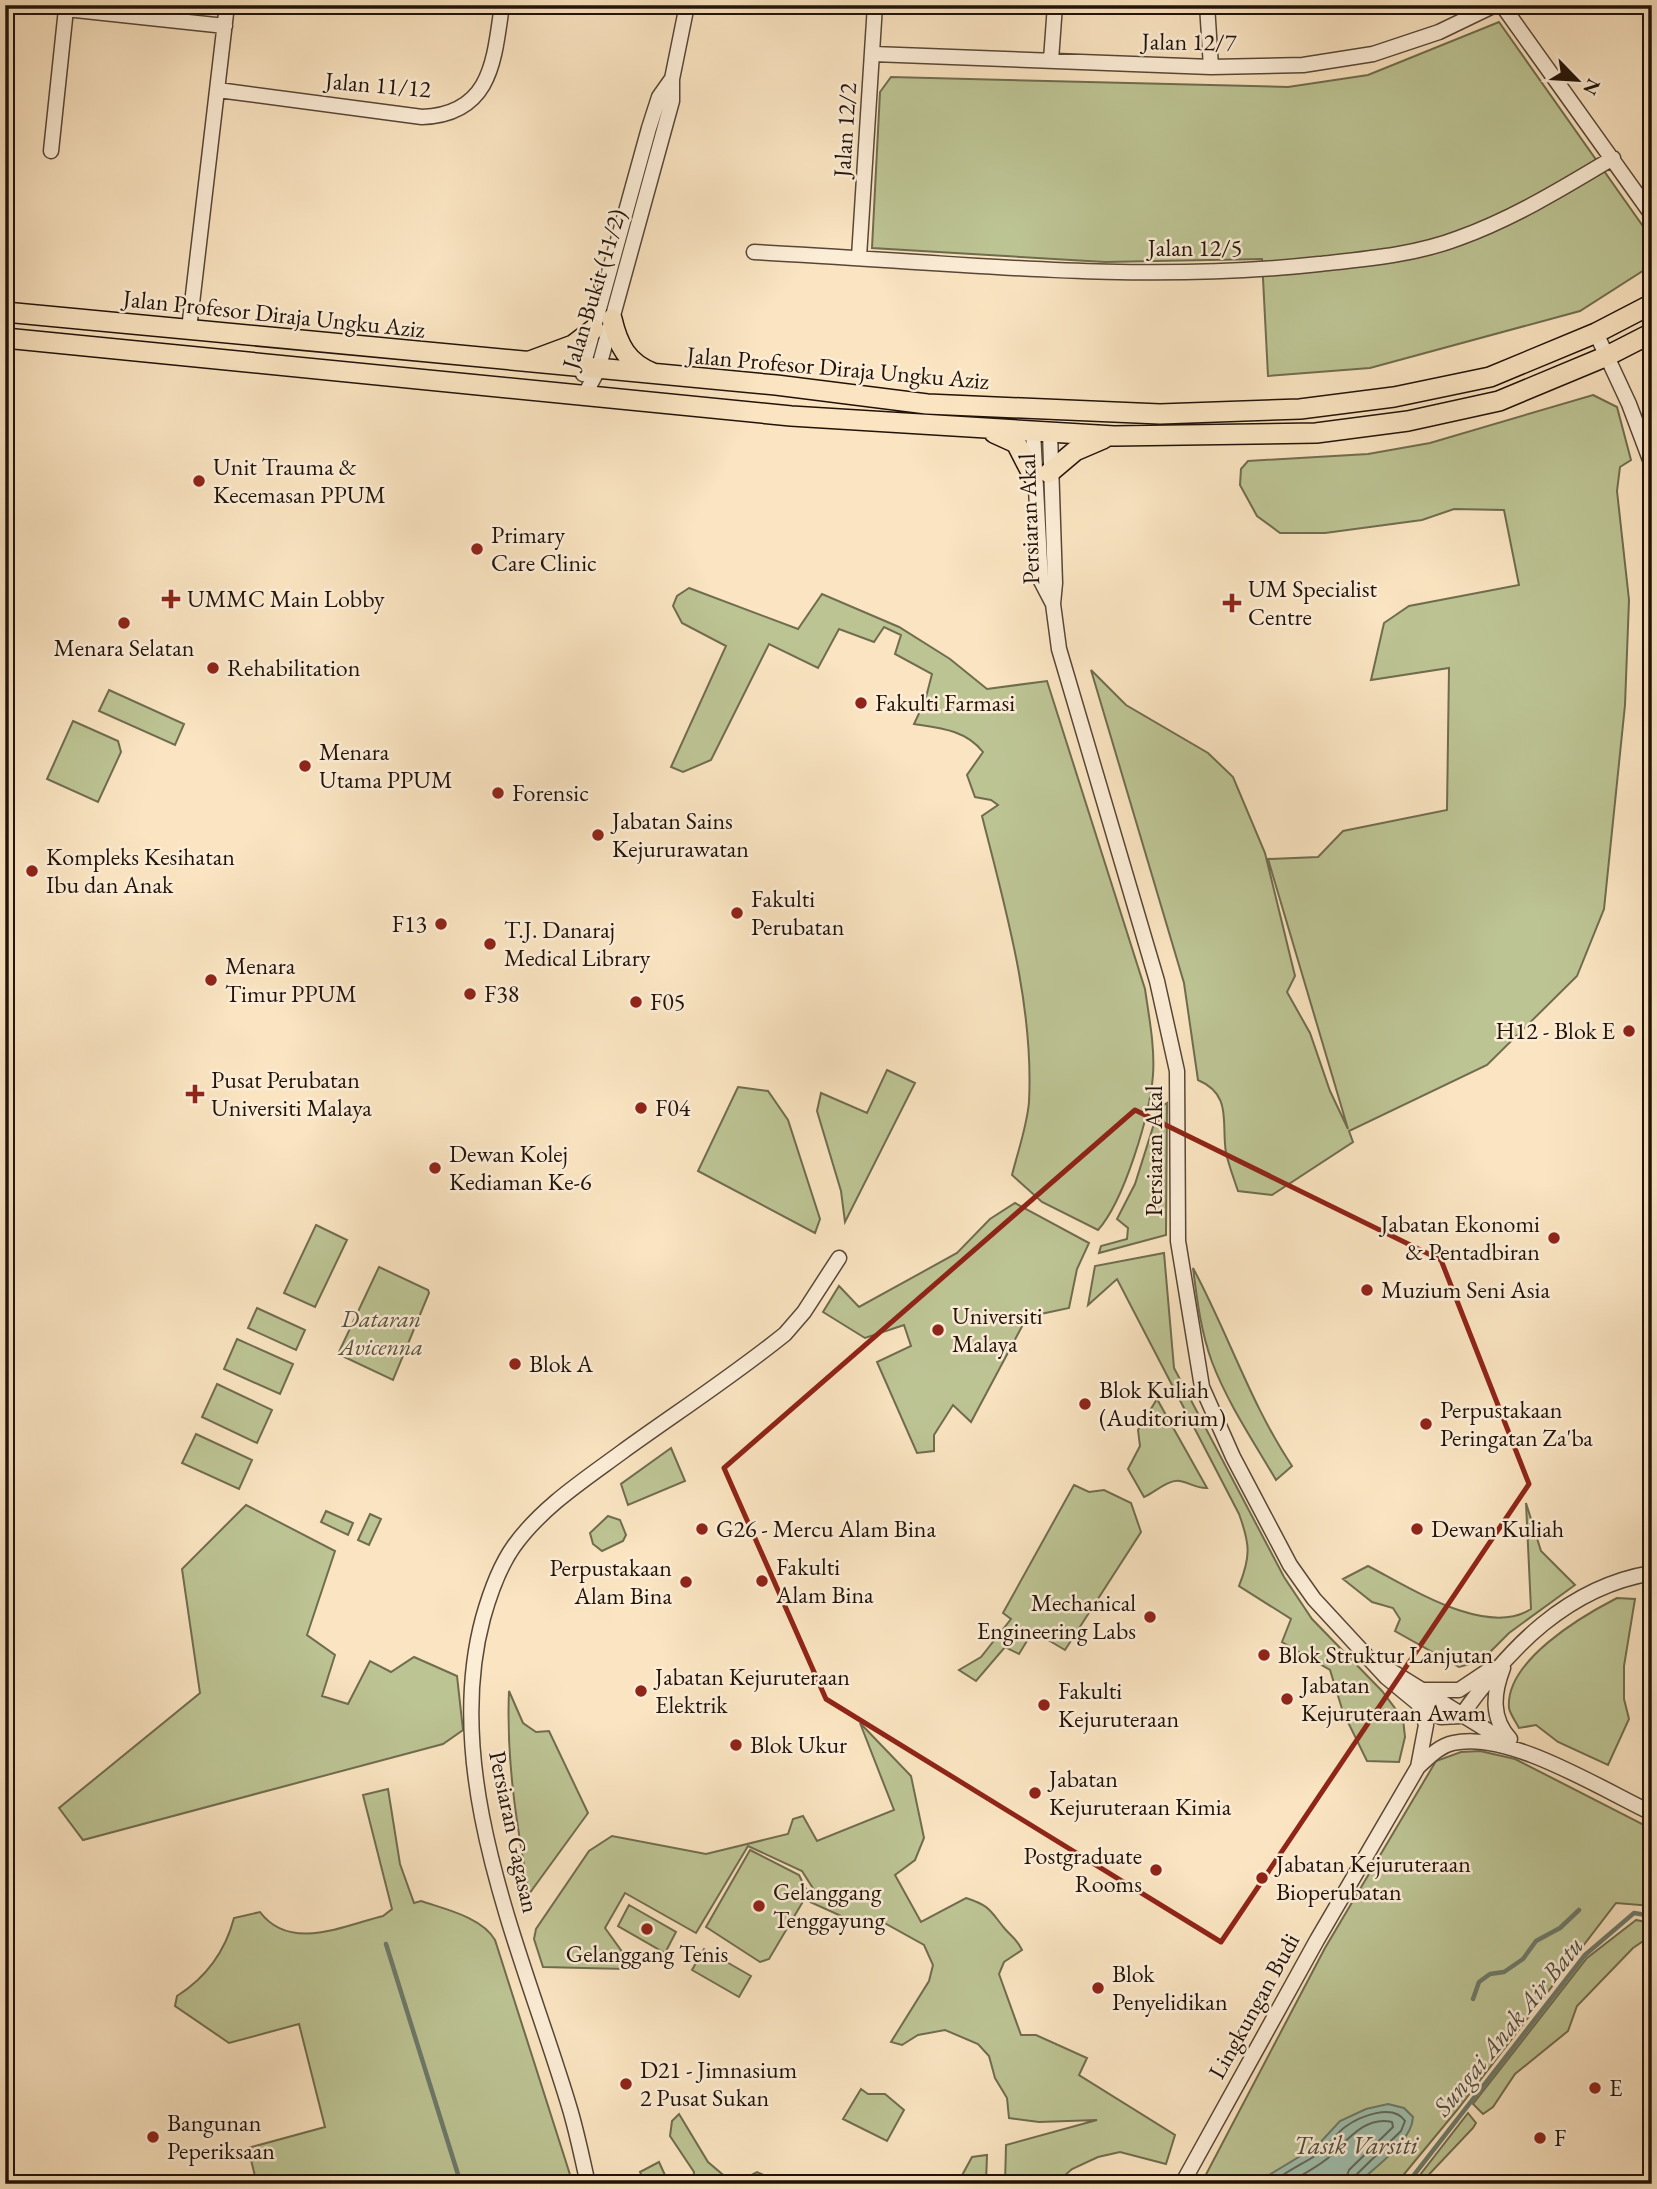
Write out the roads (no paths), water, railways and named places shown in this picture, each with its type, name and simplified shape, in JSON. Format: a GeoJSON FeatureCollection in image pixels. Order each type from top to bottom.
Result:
{"type":"FeatureCollection","features":[{"type":"Feature","properties":{"kind":"main road","name":"Jalan Profesor Diraja Ungku Aziz"},"geometry":{"type":"LineString","coordinates":[[5,312],[523,364],[776,385],[927,404],[1160,414],[1300,409],[1394,397],[1490,377],[1596,332],[1652,304]]}},
{"type":"Feature","properties":{"kind":"main road"},"geometry":{"type":"LineString","coordinates":[[612,319],[617,340],[626,355],[639,368],[662,377]]}},
{"type":"Feature","properties":{"kind":"main road"},"geometry":{"type":"LineString","coordinates":[[523,364],[573,345],[594,329]]}},
{"type":"Feature","properties":{"kind":"main road","name":"Jalan Profesor Diraja Ungku Aziz"},"geometry":{"type":"LineString","coordinates":[[5,338],[791,416],[1114,436],[1316,433],[1408,421],[1499,401],[1607,356],[1652,333]]}},
{"type":"Feature","properties":{"kind":"main road"},"geometry":{"type":"LineString","coordinates":[[968,405],[1041,430],[1160,414]]}},
{"type":"Feature","properties":{"kind":"main road"},"geometry":{"type":"LineString","coordinates":[[982,429],[1016,443],[1041,475],[1075,450],[1114,436]]}},
{"type":"Feature","properties":{"kind":"street"},"geometry":{"type":"LineString","coordinates":[[189,329],[228,5]]}},
{"type":"Feature","properties":{"kind":"street","name":"Jalan 11/12"},"geometry":{"type":"LineString","coordinates":[[218,90],[422,117],[441,114],[468,101],[484,86],[492,67],[502,5]]}},
{"type":"Feature","properties":{"kind":"street","name":"Jalan Bukit (11/2)"},"geometry":{"type":"LineString","coordinates":[[590,369],[612,319],[672,101],[672,79],[687,5]]}},
{"type":"Feature","properties":{"kind":"street","name":"Jalan 12/2"},"geometry":{"type":"LineString","coordinates":[[859,257],[875,5]]}},
{"type":"Feature","properties":{"kind":"street"},"geometry":{"type":"LineString","coordinates":[[1051,60],[1055,5]]}},
{"type":"Feature","properties":{"kind":"street"},"geometry":{"type":"LineString","coordinates":[[1207,5],[1211,67]]}},
{"type":"Feature","properties":{"kind":"street","name":"Jalan 12/7"},"geometry":{"type":"LineString","coordinates":[[873,54],[1211,67],[1303,65],[1373,54],[1439,32],[1494,5]]}},
{"type":"Feature","properties":{"kind":"street"},"geometry":{"type":"LineString","coordinates":[[1502,5],[1652,215]]}},
{"type":"Feature","properties":{"kind":"street"},"geometry":{"type":"LineString","coordinates":[[51,151],[60,7],[225,26]]}},
{"type":"Feature","properties":{"kind":"street","name":"Jalan Bukit (11/2)"},"geometry":{"type":"LineString","coordinates":[[585,394],[594,329],[659,97],[672,79]]}},
{"type":"Feature","properties":{"kind":"street","name":"Jalan 12/5"},"geometry":{"type":"LineString","coordinates":[[754,252],[1107,272],[1259,271],[1377,258],[1457,239],[1539,203],[1613,158]]}},
{"type":"Feature","properties":{"kind":"street"},"geometry":{"type":"LineString","coordinates":[[1596,332],[1652,465]]}},
{"type":"Feature","properties":{"kind":"street","name":"Persiaran Akal"},"geometry":{"type":"LineString","coordinates":[[1041,430],[1041,581],[1053,604],[1059,649],[1157,981],[1177,1071],[1178,1241],[1202,1387],[1233,1457],[1290,1565],[1314,1599],[1374,1660],[1386,1676],[1420,1705]]}},
{"type":"Feature","properties":{"kind":"street","name":"Persiaran Gagasan"},"geometry":{"type":"LineString","coordinates":[[588,2184],[570,2108],[515,1941],[486,1830],[474,1768],[471,1714],[472,1671],[477,1642],[497,1576],[514,1546],[544,1513],[602,1466],[785,1334],[804,1312],[839,1258]]}},
{"type":"Feature","properties":{"kind":"street"},"geometry":{"type":"LineString","coordinates":[[1420,1689],[1435,1692],[1459,1690],[1509,1654],[1537,1628],[1588,1592],[1623,1578],[1652,1573]]}},
{"type":"Feature","properties":{"kind":"street"},"geometry":{"type":"LineString","coordinates":[[1420,1705],[1441,1717],[1461,1716],[1509,1654]]}},
{"type":"Feature","properties":{"kind":"street"},"geometry":{"type":"LineString","coordinates":[[1509,1654],[1498,1681],[1494,1711],[1499,1727],[1520,1749]]}},
{"type":"Feature","properties":{"kind":"street","name":"Persiaran Akal"},"geometry":{"type":"LineString","coordinates":[[1374,1660],[1394,1670],[1461,1716]]}},
{"type":"Feature","properties":{"kind":"street"},"geometry":{"type":"LineString","coordinates":[[1418,1766],[1426,1725],[1420,1705]]}},
{"type":"Feature","properties":{"kind":"street","name":"Lingkungan Budi"},"geometry":{"type":"LineString","coordinates":[[1461,1716],[1520,1749],[1652,1813]]}},
{"type":"Feature","properties":{"kind":"street","name":"Lingkungan Budi"},"geometry":{"type":"LineString","coordinates":[[1182,2184],[1319,1935],[1418,1766],[1438,1749],[1451,1743],[1480,1741],[1520,1749]]}},
{"type":"Feature","properties":{"kind":"water","name":"Tasik Varsiti"},"geometry":{"type":"Polygon","coordinates":[[[1388,2104],[1404,2108],[1413,2117],[1411,2126],[1400,2145],[1357,2184],[1265,2184],[1264,2178],[1317,2146],[1340,2121],[1366,2109],[1388,2104]]]}},
{"type":"Feature","properties":{"kind":"waterway"},"geometry":{"type":"LineString","coordinates":[[1473,1999],[1479,1982],[1490,1974],[1504,1972],[1523,1959],[1536,1941],[1560,1928],[1579,1910]]}},
{"type":"Feature","properties":{"kind":"waterway","name":"Sungai Anak Air Batu"},"geometry":{"type":"LineString","coordinates":[[1407,2184],[1585,1955],[1634,1913],[1652,1916]]}},
{"type":"Feature","properties":{"kind":"waterway"},"geometry":{"type":"LineString","coordinates":[[386,1944],[461,2184]]}},
{"type":"Feature","properties":{"kind":"waterway"},"geometry":{"type":"LineString","coordinates":[[435,2184],[458,2177]]}},
{"type":"Feature","properties":{"kind":"place","name":"Unit Trauma & Kecemasan PPUM"},"geometry":{"type":"Point","coordinates":[199,481]}},
{"type":"Feature","properties":{"kind":"place","name":"Primary Care Clinic"},"geometry":{"type":"Point","coordinates":[477,549]}},
{"type":"Feature","properties":{"kind":"place","name":"UMMC Main Lobby"},"geometry":{"type":"Point","coordinates":[171,599]}},
{"type":"Feature","properties":{"kind":"place","name":"UM Specialist Centre"},"geometry":{"type":"Point","coordinates":[1232,603]}},
{"type":"Feature","properties":{"kind":"place","name":"Menara Selatan"},"geometry":{"type":"Point","coordinates":[124,623]}},
{"type":"Feature","properties":{"kind":"place","name":"Rehabilitation"},"geometry":{"type":"Point","coordinates":[213,668]}},
{"type":"Feature","properties":{"kind":"place","name":"Fakulti Farmasi"},"geometry":{"type":"Point","coordinates":[861,703]}},
{"type":"Feature","properties":{"kind":"place","name":"Menara Utama PPUM"},"geometry":{"type":"Point","coordinates":[305,766]}},
{"type":"Feature","properties":{"kind":"place","name":"Forensic"},"geometry":{"type":"Point","coordinates":[498,793]}},
{"type":"Feature","properties":{"kind":"place","name":"Jabatan Sains Kejururawatan"},"geometry":{"type":"Point","coordinates":[598,835]}},
{"type":"Feature","properties":{"kind":"place","name":"Kompleks Kesihatan Ibu dan Anak"},"geometry":{"type":"Point","coordinates":[32,871]}},
{"type":"Feature","properties":{"kind":"place","name":"Fakulti Perubatan"},"geometry":{"type":"Point","coordinates":[737,913]}},
{"type":"Feature","properties":{"kind":"place","name":"F13"},"geometry":{"type":"Point","coordinates":[441,924]}},
{"type":"Feature","properties":{"kind":"place","name":"T.J. Danaraj Medical Library"},"geometry":{"type":"Point","coordinates":[490,944]}},
{"type":"Feature","properties":{"kind":"place","name":"Menara Timur PPUM"},"geometry":{"type":"Point","coordinates":[211,980]}},
{"type":"Feature","properties":{"kind":"place","name":"F38"},"geometry":{"type":"Point","coordinates":[470,994]}},
{"type":"Feature","properties":{"kind":"place","name":"F05"},"geometry":{"type":"Point","coordinates":[636,1002]}},
{"type":"Feature","properties":{"kind":"place","name":"H12 - Blok E"},"geometry":{"type":"Point","coordinates":[1629,1031]}},
{"type":"Feature","properties":{"kind":"place","name":"Pusat Perubatan Universiti Malaya"},"geometry":{"type":"Point","coordinates":[195,1094]}},
{"type":"Feature","properties":{"kind":"place","name":"F04"},"geometry":{"type":"Point","coordinates":[641,1108]}},
{"type":"Feature","properties":{"kind":"place","name":"Dewan Kolej Kediaman Ke-6"},"geometry":{"type":"Point","coordinates":[435,1168]}},
{"type":"Feature","properties":{"kind":"place","name":"Jabatan Ekonomi & Pentadbiran"},"geometry":{"type":"Point","coordinates":[1554,1238]}},
{"type":"Feature","properties":{"kind":"place","name":"Muzium Seni Asia"},"geometry":{"type":"Point","coordinates":[1367,1290]}},
{"type":"Feature","properties":{"kind":"place","name":"Universiti Malaya"},"geometry":{"type":"Point","coordinates":[938,1330]}},
{"type":"Feature","properties":{"kind":"place","name":"Blok A"},"geometry":{"type":"Point","coordinates":[515,1364]}},
{"type":"Feature","properties":{"kind":"place","name":"Blok Kuliah (Auditorium)"},"geometry":{"type":"Point","coordinates":[1085,1404]}},
{"type":"Feature","properties":{"kind":"place","name":"Perpustakaan Peringatan Za'ba"},"geometry":{"type":"Point","coordinates":[1426,1424]}},
{"type":"Feature","properties":{"kind":"place","name":"G26 - Mercu Alam Bina"},"geometry":{"type":"Point","coordinates":[702,1529]}},
{"type":"Feature","properties":{"kind":"place","name":"Dewan Kuliah"},"geometry":{"type":"Point","coordinates":[1417,1529]}},
{"type":"Feature","properties":{"kind":"place","name":"Fakulti Alam Bina"},"geometry":{"type":"Point","coordinates":[762,1581]}},
{"type":"Feature","properties":{"kind":"place","name":"Perpustakaan Alam Bina"},"geometry":{"type":"Point","coordinates":[686,1582]}},
{"type":"Feature","properties":{"kind":"place","name":"Mechanical Engineering Labs"},"geometry":{"type":"Point","coordinates":[1150,1617]}},
{"type":"Feature","properties":{"kind":"place","name":"Blok Struktur Lanjutan"},"geometry":{"type":"Point","coordinates":[1264,1655]}},
{"type":"Feature","properties":{"kind":"place","name":"Jabatan Kejuruteraan Elektrik"},"geometry":{"type":"Point","coordinates":[641,1691]}},
{"type":"Feature","properties":{"kind":"place","name":"Jabatan Kejuruteraan Awam"},"geometry":{"type":"Point","coordinates":[1287,1699]}},
{"type":"Feature","properties":{"kind":"place","name":"Fakulti Kejuruteraan"},"geometry":{"type":"Point","coordinates":[1044,1705]}},
{"type":"Feature","properties":{"kind":"place","name":"Blok Ukur"},"geometry":{"type":"Point","coordinates":[736,1745]}},
{"type":"Feature","properties":{"kind":"place","name":"Jabatan Kejuruteraan Kimia"},"geometry":{"type":"Point","coordinates":[1035,1793]}},
{"type":"Feature","properties":{"kind":"place","name":"Postgraduate Rooms"},"geometry":{"type":"Point","coordinates":[1156,1870]}},
{"type":"Feature","properties":{"kind":"place","name":"Jabatan Kejuruteraan Bioperubatan"},"geometry":{"type":"Point","coordinates":[1262,1878]}},
{"type":"Feature","properties":{"kind":"place","name":"Gelanggang Tenggayung"},"geometry":{"type":"Point","coordinates":[759,1906]}},
{"type":"Feature","properties":{"kind":"place","name":"Gelanggang Tenis"},"geometry":{"type":"Point","coordinates":[647,1929]}},
{"type":"Feature","properties":{"kind":"place","name":"Blok Penyelidikan"},"geometry":{"type":"Point","coordinates":[1098,1988]}},
{"type":"Feature","properties":{"kind":"place","name":"D21 - Jimnasium 2 Pusat Sukan"},"geometry":{"type":"Point","coordinates":[626,2084]}},
{"type":"Feature","properties":{"kind":"place","name":"E"},"geometry":{"type":"Point","coordinates":[1595,2088]}},
{"type":"Feature","properties":{"kind":"place","name":"Bangunan Peperiksaan"},"geometry":{"type":"Point","coordinates":[153,2137]}},
{"type":"Feature","properties":{"kind":"place","name":"F"},"geometry":{"type":"Point","coordinates":[1540,2138]}},
{"type":"Feature","properties":{"kind":"park label","name":"Dataran Avicenna"},"geometry":{"type":"Point","coordinates":[381,1333]}}]}
